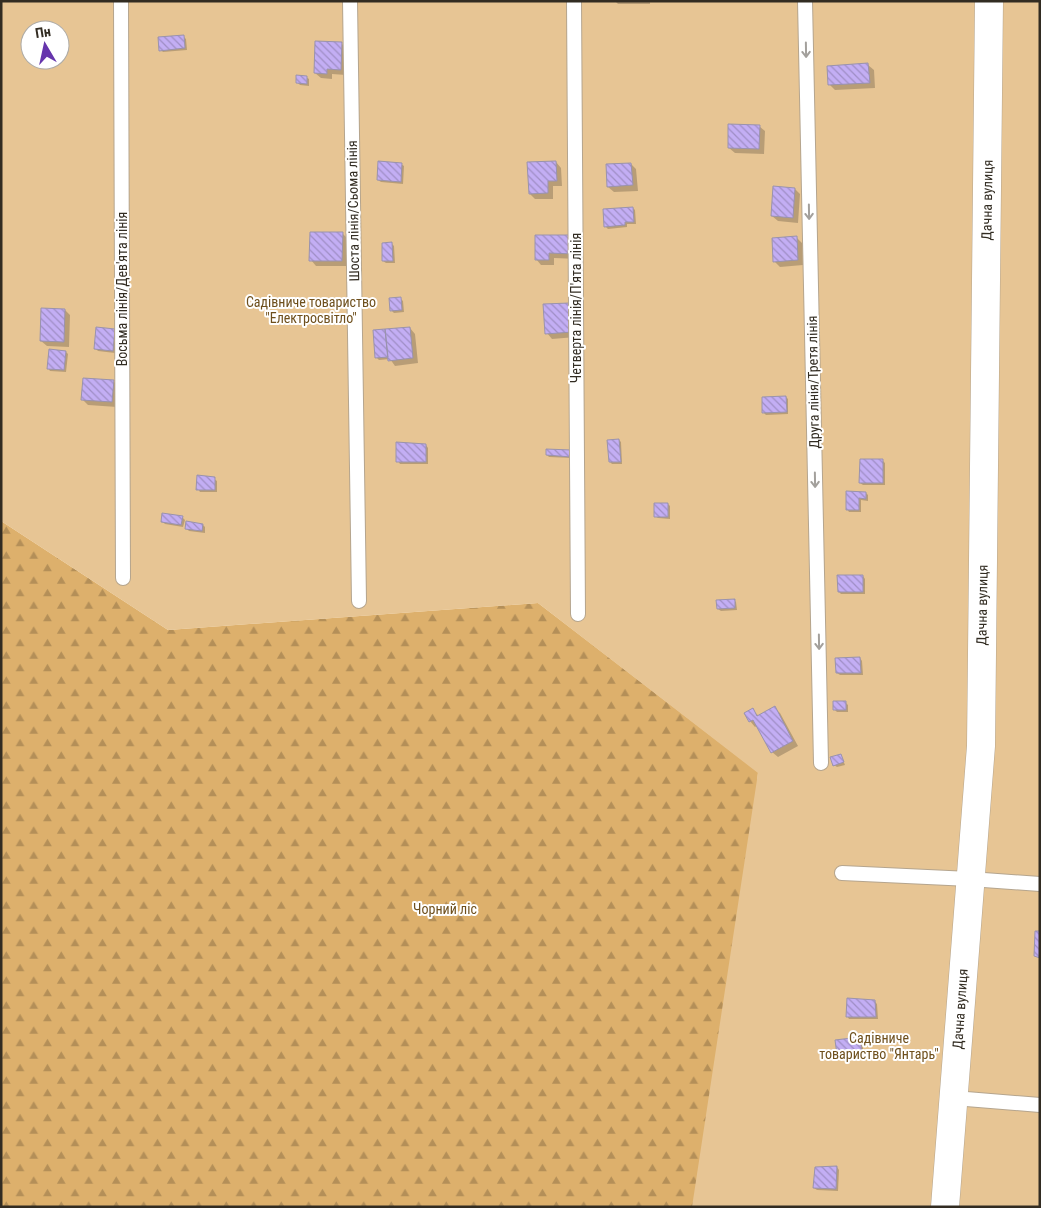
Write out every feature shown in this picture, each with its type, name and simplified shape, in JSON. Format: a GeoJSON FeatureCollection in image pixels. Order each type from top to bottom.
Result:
{"type":"FeatureCollection","features":[{"type":"Feature","properties":{"kind":"street","name":"Дачна вулиця"},"geometry":{"type":"LineString","coordinates":[[945,1207],[981,746],[989,1]]}},
{"type":"Feature","properties":{"kind":"lane","name":"Восьма лінія/Дев'ята лінія"},"geometry":{"type":"LineString","coordinates":[[121,1],[123,578]]}},
{"type":"Feature","properties":{"kind":"lane","name":"Шоста лінія/Сьома лінія"},"geometry":{"type":"LineString","coordinates":[[350,1],[359,601]]}},
{"type":"Feature","properties":{"kind":"lane","name":"Четверта лінія/П'ята лінія"},"geometry":{"type":"LineString","coordinates":[[574,1],[578,614]]}},
{"type":"Feature","properties":{"kind":"lane","name":"Друга лінія/Третя лінія"},"geometry":{"type":"LineString","coordinates":[[804,1],[821,763]]}},
{"type":"Feature","properties":{"kind":"lane"},"geometry":{"type":"LineString","coordinates":[[842,873],[1040,884]]}},
{"type":"Feature","properties":{"kind":"lane"},"geometry":{"type":"LineString","coordinates":[[954,1098],[1040,1105]]}},
{"type":"Feature","properties":{"kind":"green space","name":"Садівниче товариство \"Електросвітло\""},"geometry":{"type":"Polygon","coordinates":[[[1,1],[1040,1],[1040,1207],[692,1207],[758,773],[538,603],[168,630],[1,521],[1,1]]]}},
{"type":"Feature","properties":{"kind":"green space","name":"Чорний ліс"},"geometry":{"type":"Polygon","coordinates":[[[1,521],[168,630],[538,603],[758,772],[723,1207],[1,1207],[1,521]]]}},
{"type":"Feature","properties":{"kind":"building"},"geometry":{"type":"Polygon","coordinates":[[[184,35],[185,48],[159,51],[158,37],[184,35]]]}},
{"type":"Feature","properties":{"kind":"building"},"geometry":{"type":"Polygon","coordinates":[[[315,41],[342,42],[341,70],[327,69],[327,74],[314,73],[315,41]]]}},
{"type":"Feature","properties":{"kind":"building"},"geometry":{"type":"Polygon","coordinates":[[[868,63],[870,83],[828,85],[827,66],[868,63]]]}},
{"type":"Feature","properties":{"kind":"building"},"geometry":{"type":"Polygon","coordinates":[[[296,75],[307,76],[307,84],[296,83],[296,75]]]}},
{"type":"Feature","properties":{"kind":"building"},"geometry":{"type":"Polygon","coordinates":[[[728,124],[760,125],[759,149],[728,148],[728,124]]]}},
{"type":"Feature","properties":{"kind":"building"},"geometry":{"type":"Polygon","coordinates":[[[378,161],[402,163],[401,182],[377,180],[378,161]]]}},
{"type":"Feature","properties":{"kind":"building"},"geometry":{"type":"Polygon","coordinates":[[[556,161],[557,181],[548,181],[548,193],[529,194],[527,162],[556,161]]]}},
{"type":"Feature","properties":{"kind":"building"},"geometry":{"type":"Polygon","coordinates":[[[631,163],[633,185],[607,187],[606,164],[631,163]]]}},
{"type":"Feature","properties":{"kind":"building"},"geometry":{"type":"Polygon","coordinates":[[[773,186],[795,188],[793,218],[771,216],[773,186]]]}},
{"type":"Feature","properties":{"kind":"building"},"geometry":{"type":"Polygon","coordinates":[[[633,207],[634,222],[604,227],[603,209],[633,207]]]}},
{"type":"Feature","properties":{"kind":"building"},"geometry":{"type":"Polygon","coordinates":[[[310,232],[343,232],[342,261],[309,261],[310,232]]]}},
{"type":"Feature","properties":{"kind":"building"},"geometry":{"type":"Polygon","coordinates":[[[535,235],[573,235],[573,254],[549,253],[549,260],[535,260],[535,235]]]}},
{"type":"Feature","properties":{"kind":"building"},"geometry":{"type":"Polygon","coordinates":[[[797,236],[798,260],[773,262],[772,238],[797,236]]]}},
{"type":"Feature","properties":{"kind":"building"},"geometry":{"type":"Polygon","coordinates":[[[392,242],[393,261],[382,261],[382,243],[392,242]]]}},
{"type":"Feature","properties":{"kind":"building"},"geometry":{"type":"Polygon","coordinates":[[[401,297],[402,310],[390,311],[389,298],[401,297]]]}},
{"type":"Feature","properties":{"kind":"building"},"geometry":{"type":"Polygon","coordinates":[[[570,303],[572,332],[545,334],[543,304],[570,303]]]}},
{"type":"Feature","properties":{"kind":"building"},"geometry":{"type":"Polygon","coordinates":[[[41,308],[65,309],[64,342],[40,341],[41,308]]]}},
{"type":"Feature","properties":{"kind":"building"},"geometry":{"type":"Polygon","coordinates":[[[96,327],[115,329],[113,351],[94,349],[96,327]]]}},
{"type":"Feature","properties":{"kind":"building"},"geometry":{"type":"Polygon","coordinates":[[[410,327],[413,358],[388,361],[385,329],[410,327]]]}},
{"type":"Feature","properties":{"kind":"building"},"geometry":{"type":"Polygon","coordinates":[[[385,329],[388,357],[375,358],[373,330],[385,329]]]}},
{"type":"Feature","properties":{"kind":"building"},"geometry":{"type":"Polygon","coordinates":[[[49,349],[66,351],[64,370],[47,369],[49,349]]]}},
{"type":"Feature","properties":{"kind":"building"},"geometry":{"type":"Polygon","coordinates":[[[83,378],[114,380],[112,402],[81,400],[83,378]]]}},
{"type":"Feature","properties":{"kind":"building"},"geometry":{"type":"Polygon","coordinates":[[[786,396],[787,412],[762,413],[762,397],[786,396]]]}},
{"type":"Feature","properties":{"kind":"building"},"geometry":{"type":"Polygon","coordinates":[[[619,439],[621,462],[609,462],[607,440],[619,439]]]}},
{"type":"Feature","properties":{"kind":"building"},"geometry":{"type":"Polygon","coordinates":[[[396,442],[426,444],[426,462],[396,462],[396,442]]]}},
{"type":"Feature","properties":{"kind":"building"},"geometry":{"type":"Polygon","coordinates":[[[546,449],[571,450],[571,457],[546,455],[546,449]]]}},
{"type":"Feature","properties":{"kind":"building"},"geometry":{"type":"Polygon","coordinates":[[[860,459],[883,459],[883,483],[859,483],[860,459]]]}},
{"type":"Feature","properties":{"kind":"building"},"geometry":{"type":"Polygon","coordinates":[[[197,475],[215,477],[215,490],[196,490],[197,475]]]}},
{"type":"Feature","properties":{"kind":"building"},"geometry":{"type":"Polygon","coordinates":[[[846,491],[866,492],[866,499],[859,498],[859,510],[846,510],[846,491]]]}},
{"type":"Feature","properties":{"kind":"building"},"geometry":{"type":"Polygon","coordinates":[[[654,503],[668,503],[668,517],[654,517],[654,503]]]}},
{"type":"Feature","properties":{"kind":"building"},"geometry":{"type":"Polygon","coordinates":[[[162,513],[183,516],[181,525],[161,522],[162,513]]]}},
{"type":"Feature","properties":{"kind":"building"},"geometry":{"type":"Polygon","coordinates":[[[186,521],[203,524],[202,531],[185,529],[186,521]]]}},
{"type":"Feature","properties":{"kind":"building"},"geometry":{"type":"Polygon","coordinates":[[[837,575],[863,575],[863,592],[838,592],[837,575]]]}},
{"type":"Feature","properties":{"kind":"building"},"geometry":{"type":"Polygon","coordinates":[[[735,599],[735,608],[717,609],[716,600],[735,599]]]}},
{"type":"Feature","properties":{"kind":"building"},"geometry":{"type":"Polygon","coordinates":[[[860,657],[861,673],[836,673],[835,658],[860,657]]]}},
{"type":"Feature","properties":{"kind":"building"},"geometry":{"type":"Polygon","coordinates":[[[833,701],[846,701],[846,710],[833,710],[833,701]]]}},
{"type":"Feature","properties":{"kind":"building"},"geometry":{"type":"Polygon","coordinates":[[[775,706],[793,741],[771,753],[753,720],[749,722],[744,713],[753,708],[757,716],[775,706]]]}},
{"type":"Feature","properties":{"kind":"building"},"geometry":{"type":"Polygon","coordinates":[[[841,754],[844,762],[833,766],[830,757],[841,754]]]}},
{"type":"Feature","properties":{"kind":"building"},"geometry":{"type":"Polygon","coordinates":[[[1035,931],[1040,931],[1040,958],[1034,956],[1035,931]]]}},
{"type":"Feature","properties":{"kind":"building"},"geometry":{"type":"Polygon","coordinates":[[[847,998],[875,1000],[876,1017],[846,1017],[847,998]]]}},
{"type":"Feature","properties":{"kind":"building"},"geometry":{"type":"Polygon","coordinates":[[[860,1037],[862,1054],[837,1055],[835,1040],[860,1037]]]}},
{"type":"Feature","properties":{"kind":"building"},"geometry":{"type":"Polygon","coordinates":[[[837,1166],[836,1189],[813,1188],[815,1167],[837,1166]]]}},
{"type":"Feature","properties":{"kind":"park label","name":"Садівниче товариство \"Янтарь\""},"geometry":{"type":"Point","coordinates":[879,1046]}}]}
